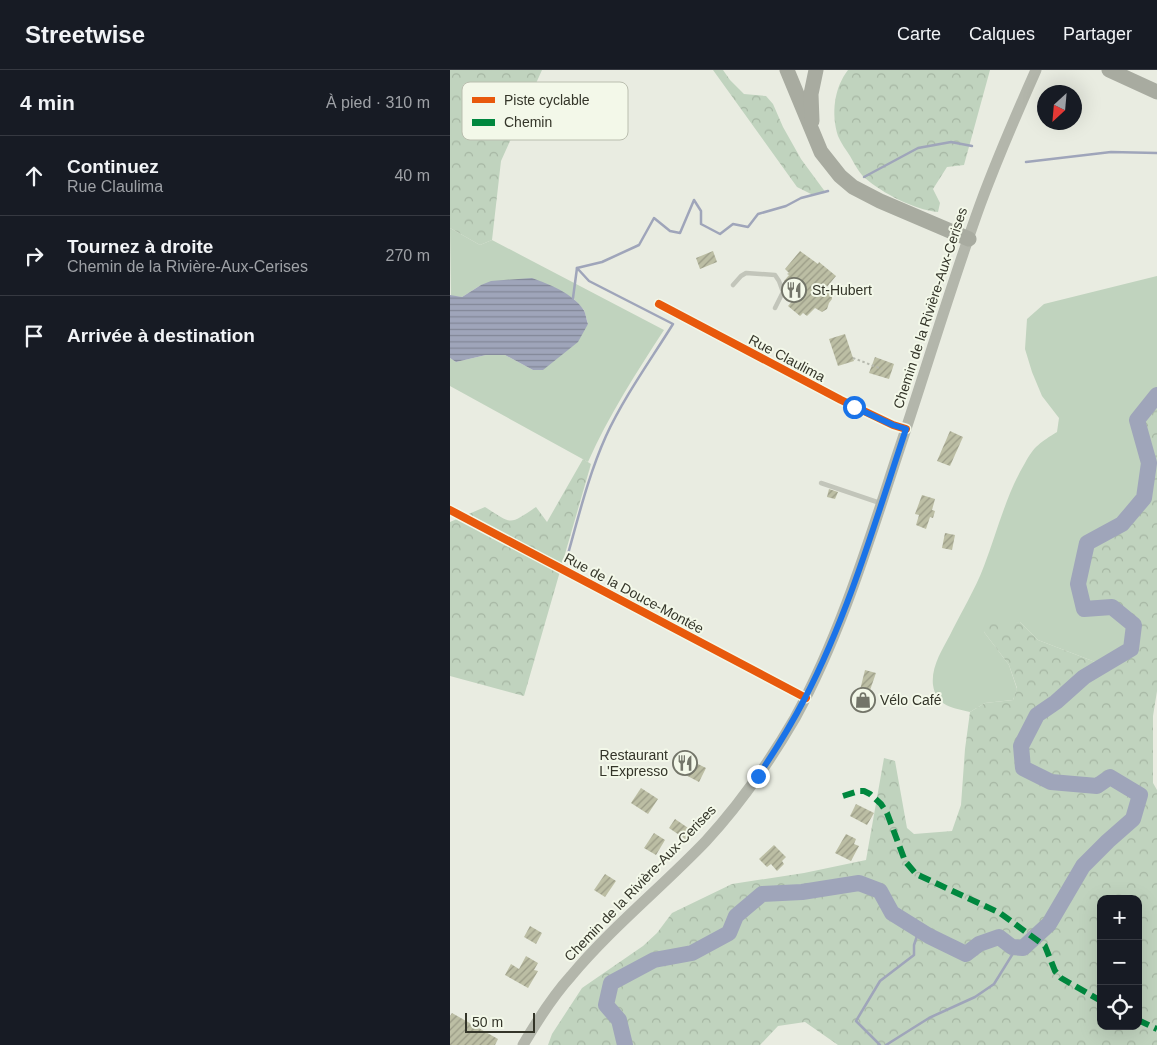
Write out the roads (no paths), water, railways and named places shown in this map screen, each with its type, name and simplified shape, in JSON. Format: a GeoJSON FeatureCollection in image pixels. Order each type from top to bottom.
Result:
{"type":"FeatureCollection","features":[{"type":"Feature","properties":{"kind":"highway"},"geometry":{"type":"LineString","coordinates":[[787,70],[815,140],[834,171],[853,187],[887,204],[969,239]]}},
{"type":"Feature","properties":{"kind":"highway"},"geometry":{"type":"LineString","coordinates":[[815,140],[811,94],[816,70]]}},
{"type":"Feature","properties":{"kind":"highway"},"geometry":{"type":"LineString","coordinates":[[1109,70],[1157,92]]}},
{"type":"Feature","properties":{"kind":"main road","name":"Chemin de la Rivière-Aux-Cerises"},"geometry":{"type":"LineString","coordinates":[[523,1045],[542,1012],[570,976],[596,947],[687,861],[748,791],[806,698],[856,578],[969,239],[1005,140],[1036,70]]}},
{"type":"Feature","properties":{"kind":"street","name":"Rue Claulima"},"geometry":{"type":"LineString","coordinates":[[659,304],[841,400],[893,425],[906,429]]}},
{"type":"Feature","properties":{"kind":"street","name":"Rue de la Douce-Montée"},"geometry":{"type":"LineString","coordinates":[[450,510],[806,698]]}},
{"type":"Feature","properties":{"kind":"lane"},"geometry":{"type":"LineString","coordinates":[[733,285],[746,273],[775,275],[783,292],[775,308]]}},
{"type":"Feature","properties":{"kind":"lane"},"geometry":{"type":"LineString","coordinates":[[821,483],[882,504]]}},
{"type":"Feature","properties":{"kind":"water"},"geometry":{"type":"Polygon","coordinates":[[[532,278],[567,294],[583,309],[588,324],[578,342],[543,370],[533,370],[505,355],[486,355],[456,362],[450,358],[450,295],[462,297],[491,281],[532,278]]]}},
{"type":"Feature","properties":{"kind":"waterway"},"geometry":{"type":"LineString","coordinates":[[864,177],[918,148],[951,142],[972,146]]}},
{"type":"Feature","properties":{"kind":"waterway"},"geometry":{"type":"LineString","coordinates":[[1026,162],[1111,152],[1157,153]]}},
{"type":"Feature","properties":{"kind":"waterway"},"geometry":{"type":"LineString","coordinates":[[573,298],[577,268],[602,262],[639,245],[654,218],[670,231],[680,233],[694,200],[701,211],[701,224],[720,234],[733,224],[748,227],[758,214],[786,206],[801,198],[828,191]]}},
{"type":"Feature","properties":{"kind":"waterway"},"geometry":{"type":"LineString","coordinates":[[566,561],[589,482],[606,436],[629,393],[673,324],[589,281],[577,268]]}},
{"type":"Feature","properties":{"kind":"waterway"},"geometry":{"type":"LineString","coordinates":[[625,1045],[619,1020],[606,1005],[611,983],[654,960],[692,953],[729,933],[736,916],[762,894],[802,892],[859,883],[880,891],[892,913],[929,936],[966,954],[979,944],[999,937],[1012,947],[1023,948],[1049,924],[1083,866],[1133,819],[1140,795],[1110,777],[1097,786],[1051,782],[1023,768],[1021,746],[1037,715],[1056,702],[1084,677],[1131,649],[1134,625],[1112,607],[1084,609],[1078,584],[1087,543],[1122,524],[1144,498],[1149,463],[1137,420],[1157,395]]}},
{"type":"Feature","properties":{"kind":"waterway"},"geometry":{"type":"LineString","coordinates":[[880,1045],[856,1021],[880,981],[914,955],[914,945],[919,930]]}},
{"type":"Feature","properties":{"kind":"waterway"},"geometry":{"type":"LineString","coordinates":[[886,1045],[929,1018],[975,997],[994,984],[1017,947]]}},
{"type":"Feature","properties":{"kind":"place","name":"St-Hubert"},"geometry":{"type":"Point","coordinates":[794,290]}},
{"type":"Feature","properties":{"kind":"place","name":"Vélo Café"},"geometry":{"type":"Point","coordinates":[863,700]}},
{"type":"Feature","properties":{"kind":"place","name":"Restaurant L'Expresso"},"geometry":{"type":"Point","coordinates":[685,763]}}]}
